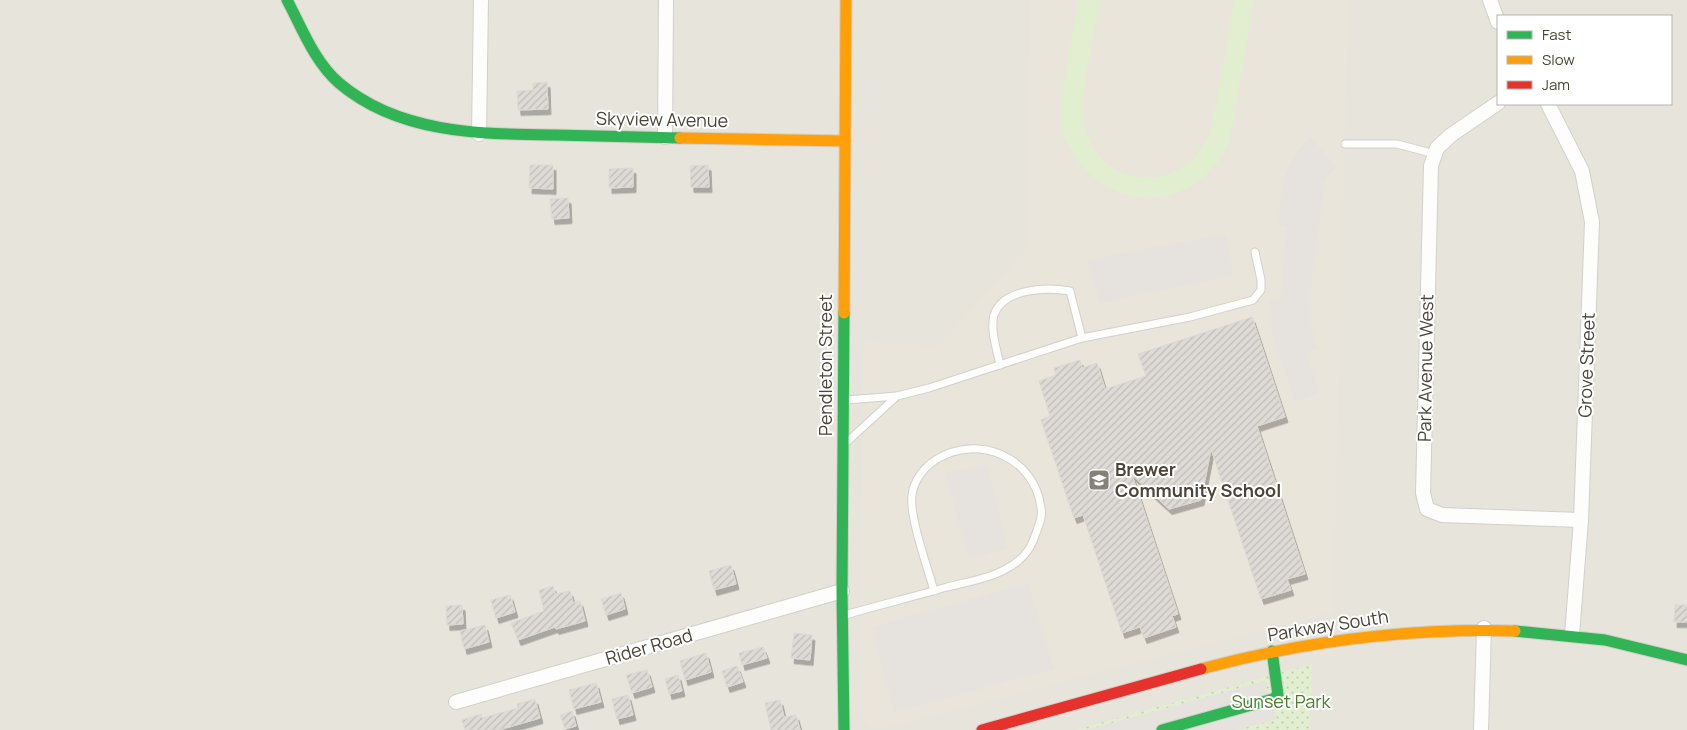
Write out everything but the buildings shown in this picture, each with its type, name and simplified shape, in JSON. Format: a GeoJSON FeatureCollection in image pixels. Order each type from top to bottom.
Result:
{"type":"FeatureCollection","features":[{"type":"Feature","properties":{"kind":"street","name":"Skyview Avenue"},"geometry":{"type":"LineString","coordinates":[[287,0],[325,67],[350,90],[386,110],[422,125],[479,134],[845,141]]}},
{"type":"Feature","properties":{"kind":"street"},"geometry":{"type":"LineString","coordinates":[[479,134],[481,0]]}},
{"type":"Feature","properties":{"kind":"street"},"geometry":{"type":"LineString","coordinates":[[665,138],[666,0]]}},
{"type":"Feature","properties":{"kind":"street","name":"Pendleton Street"},"geometry":{"type":"LineString","coordinates":[[844,730],[842,591],[846,0]]}},
{"type":"Feature","properties":{"kind":"street"},"geometry":{"type":"LineString","coordinates":[[1490,0],[1497,19]]}},
{"type":"Feature","properties":{"kind":"street","name":"Park Avenue West"},"geometry":{"type":"LineString","coordinates":[[1497,105],[1451,135],[1437,148],[1431,166],[1423,493],[1427,509],[1442,515],[1581,520]]}},
{"type":"Feature","properties":{"kind":"street","name":"Grove Street"},"geometry":{"type":"LineString","coordinates":[[1549,105],[1582,171],[1592,222],[1581,520],[1572,635]]}},
{"type":"Feature","properties":{"kind":"street","name":"Rider Road"},"geometry":{"type":"LineString","coordinates":[[456,702],[842,591]]}},
{"type":"Feature","properties":{"kind":"street"},"geometry":{"type":"LineString","coordinates":[[1481,730],[1484,628]]}},
{"type":"Feature","properties":{"kind":"street","name":"Parkway South"},"geometry":{"type":"LineString","coordinates":[[982,730],[1272,651],[1412,631],[1484,628],[1572,635],[1652,649],[1687,660]]}},
{"type":"Feature","properties":{"kind":"street"},"geometry":{"type":"LineString","coordinates":[[1162,730],[1273,699],[1278,695],[1278,686],[1272,651]]}},
{"type":"Feature","properties":{"kind":"street"},"geometry":{"type":"LineString","coordinates":[[1032,717],[1036,730]]}},
{"type":"Feature","properties":{"kind":"lane"},"geometry":{"type":"LineString","coordinates":[[1345,144],[1397,144],[1436,154]]}},
{"type":"Feature","properties":{"kind":"lane"},"geometry":{"type":"LineString","coordinates":[[843,400],[897,396],[929,388],[1082,338],[1193,317],[1253,300],[1261,290],[1262,280],[1255,252]]}},
{"type":"Feature","properties":{"kind":"lane"},"geometry":{"type":"LineString","coordinates":[[1000,365],[995,341],[994,322],[999,306],[1007,299],[1031,291],[1053,288],[1070,291],[1082,338]]}},
{"type":"Feature","properties":{"kind":"lane"},"geometry":{"type":"LineString","coordinates":[[843,446],[897,396]]}},
{"type":"Feature","properties":{"kind":"lane"},"geometry":{"type":"LineString","coordinates":[[842,615],[934,591],[988,576],[1006,569],[1029,552],[1041,518],[1042,508],[1030,481],[1010,459],[995,452],[976,448],[951,452],[925,468],[915,481],[911,496],[913,511],[934,591]]}},
{"type":"Feature","properties":{"kind":"shaded area"},"geometry":{"type":"Polygon","coordinates":[[[0,0],[1687,0],[1687,730],[0,730],[0,0]]]}},
{"type":"Feature","properties":{"kind":"shaded area","name":"Brewer Community School"},"geometry":{"type":"Polygon","coordinates":[[[1030,0],[1348,0],[1333,612],[882,729],[867,723],[859,712],[863,341],[938,347],[1027,249],[1030,0]]]}},
{"type":"Feature","properties":{"kind":"shaded area"},"geometry":{"type":"Polygon","coordinates":[[[1311,137],[1337,168],[1325,179],[1312,279],[1311,326],[1317,349],[1308,351],[1308,357],[1319,393],[1295,402],[1272,335],[1269,300],[1281,298],[1286,226],[1277,225],[1285,174],[1296,152],[1311,137]]]}},
{"type":"Feature","properties":{"kind":"shaded area"},"geometry":{"type":"Polygon","coordinates":[[[1226,234],[1233,276],[1100,303],[1087,260],[1226,234]]]}},
{"type":"Feature","properties":{"kind":"shaded area"},"geometry":{"type":"Polygon","coordinates":[[[987,465],[1008,548],[969,559],[945,473],[987,465]]]}},
{"type":"Feature","properties":{"kind":"shaded area"},"geometry":{"type":"Polygon","coordinates":[[[1028,583],[1054,669],[894,712],[871,627],[1028,583]]]}},
{"type":"Feature","properties":{"kind":"shaded area"},"geometry":{"type":"Polygon","coordinates":[[[1265,681],[1277,719],[1237,730],[1086,730],[1265,681]]]}},
{"type":"Feature","properties":{"kind":"green space"},"geometry":{"type":"Polygon","coordinates":[[[1079,0],[1101,0],[1085,82],[1083,98],[1084,124],[1093,147],[1108,164],[1125,174],[1145,178],[1166,175],[1185,166],[1201,150],[1212,127],[1234,0],[1254,0],[1228,144],[1220,159],[1205,175],[1189,187],[1170,195],[1151,198],[1132,196],[1113,190],[1095,179],[1080,164],[1065,140],[1061,130],[1059,112],[1079,0]]]}},
{"type":"Feature","properties":{"kind":"green space","name":"Sunset Park"},"geometry":{"type":"Polygon","coordinates":[[[1312,664],[1310,730],[1075,730],[1312,664]]]}},
{"type":"Feature","properties":{"kind":"traffic: fast"},"geometry":{"type":"LineString","coordinates":[[287,0],[309,44],[330,74],[362,100],[388,113],[414,122],[470,132],[680,138]]}},
{"type":"Feature","properties":{"kind":"traffic: fast"},"geometry":{"type":"LineString","coordinates":[[844,313],[842,591],[844,730]]}},
{"type":"Feature","properties":{"kind":"traffic: fast"},"geometry":{"type":"LineString","coordinates":[[1515,631],[1605,640],[1687,660]]}},
{"type":"Feature","properties":{"kind":"traffic: fast"},"geometry":{"type":"LineString","coordinates":[[1162,730],[1273,699],[1278,695],[1272,651]]}},
{"type":"Feature","properties":{"kind":"traffic: slow"},"geometry":{"type":"LineString","coordinates":[[844,313],[846,0]]}},
{"type":"Feature","properties":{"kind":"traffic: slow"},"geometry":{"type":"LineString","coordinates":[[680,138],[845,141]]}},
{"type":"Feature","properties":{"kind":"traffic: slow"},"geometry":{"type":"LineString","coordinates":[[1201,669],[1279,651],[1357,638],[1435,632],[1515,631]]}},
{"type":"Feature","properties":{"kind":"traffic: jam"},"geometry":{"type":"LineString","coordinates":[[982,730],[1201,669]]}},
{"type":"Feature","properties":{"kind":"place","name":"Brewer Community School"},"geometry":{"type":"Point","coordinates":[1099,480]}}]}
